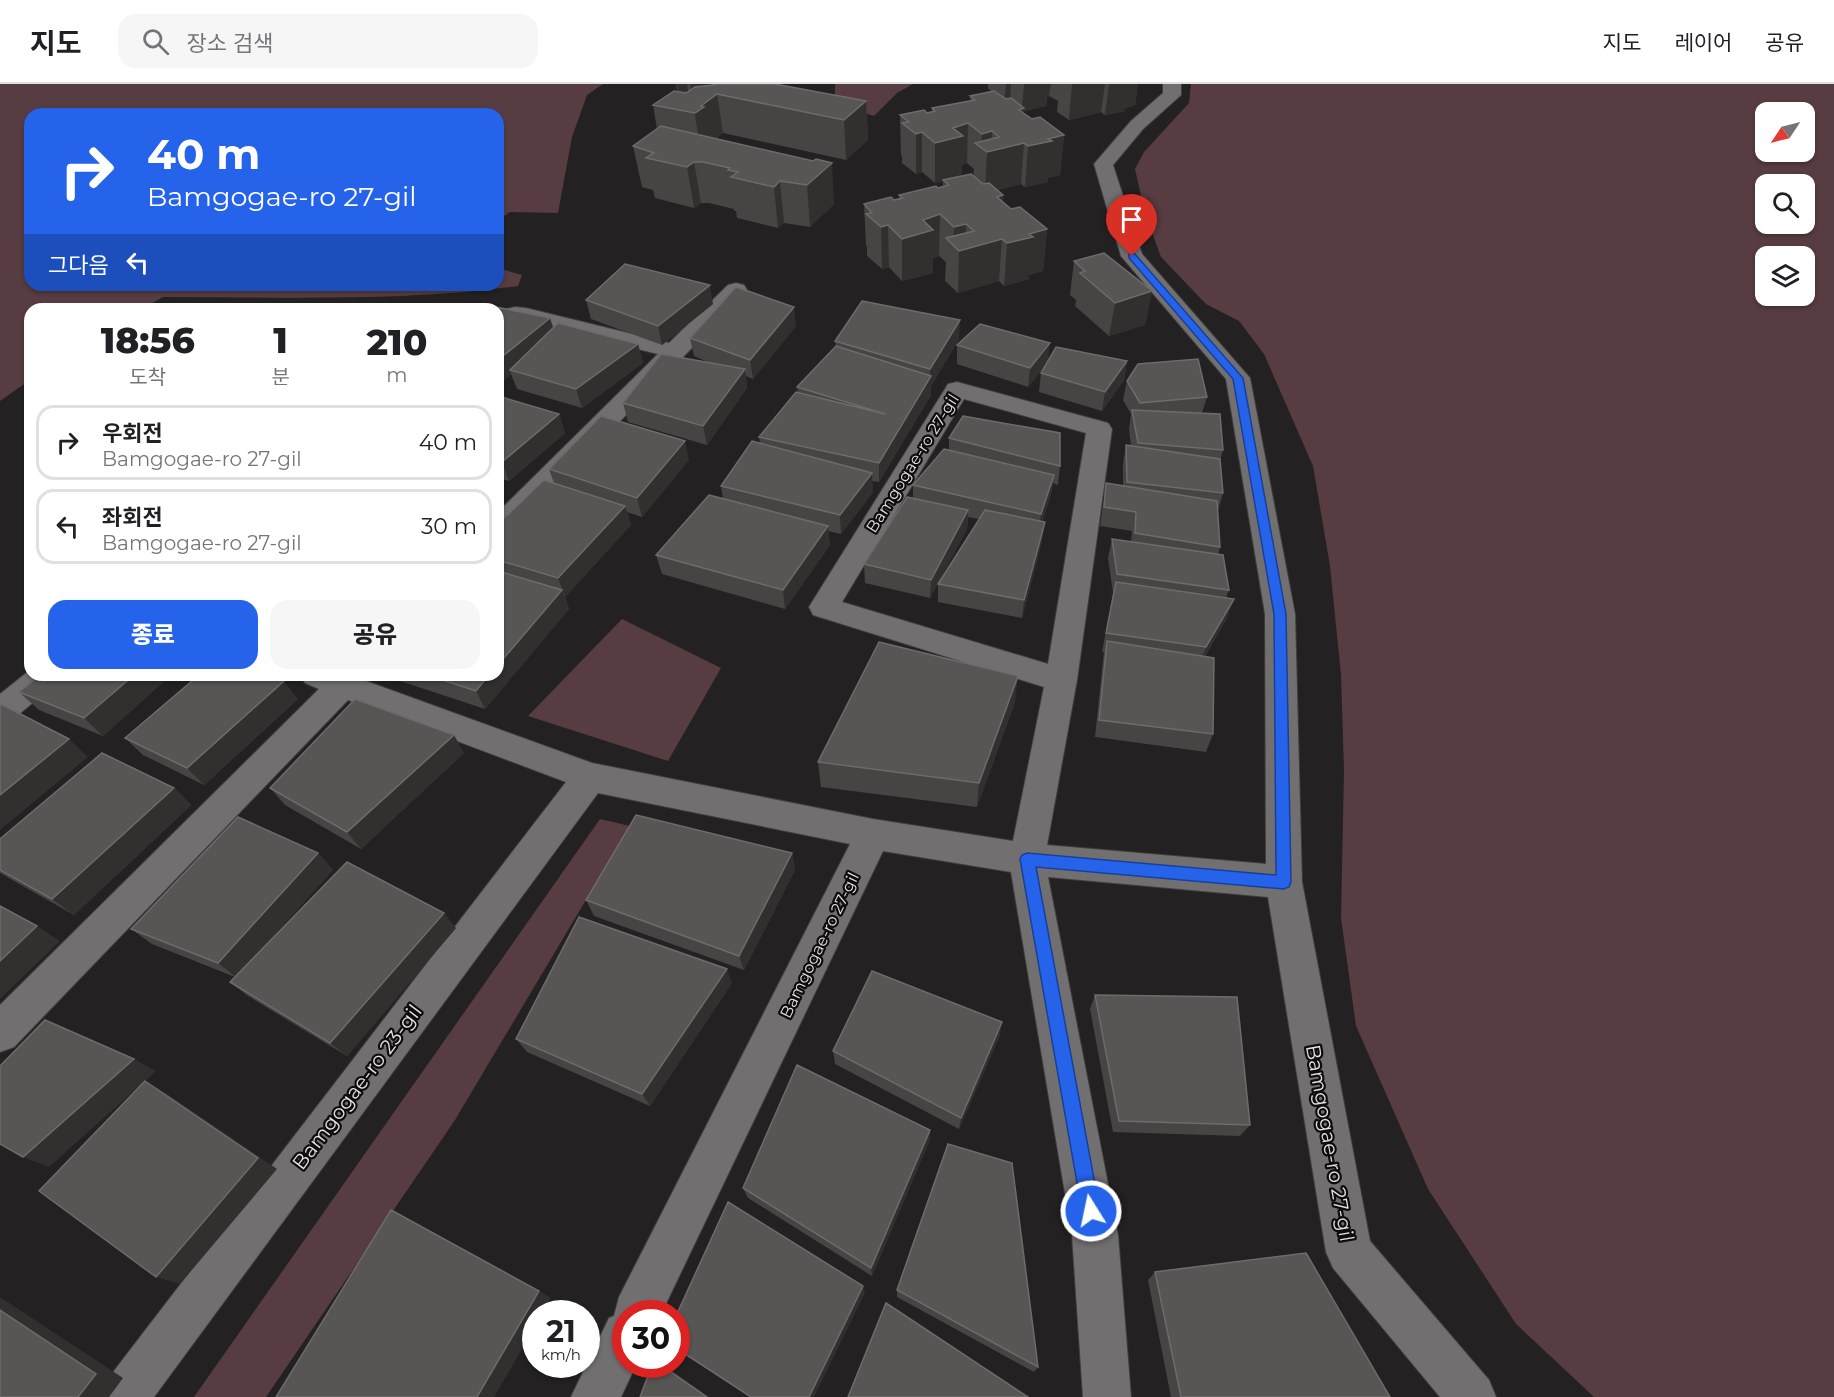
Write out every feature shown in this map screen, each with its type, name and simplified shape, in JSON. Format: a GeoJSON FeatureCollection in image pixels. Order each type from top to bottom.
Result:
{"type":"FeatureCollection","features":[{"type":"Feature","properties":{"kind":"street","name":"Bamgogae-ro 27-gil"},"geometry":{"type":"LineString","coordinates":[[1172,84],[1172,95],[1137,124],[1103,164],[1132,256],[1238,378],[1280,614],[1284,882],[1349,1252],[1472,1397]]}},
{"type":"Feature","properties":{"kind":"street"},"geometry":{"type":"LineString","coordinates":[[504,522],[736,290]]}},
{"type":"Feature","properties":{"kind":"street"},"geometry":{"type":"LineString","coordinates":[[504,317],[526,315],[673,351]]}},
{"type":"Feature","properties":{"kind":"street","name":"Bamgogae-ro 27-gil"},"geometry":{"type":"LineString","coordinates":[[1061,680],[824,607],[957,388],[1099,429],[1061,680],[1027,859],[1095,1235],[1107,1397]]}},
{"type":"Feature","properties":{"kind":"street"},"geometry":{"type":"LineString","coordinates":[[0,712],[38,681]]}},
{"type":"Feature","properties":{"kind":"street"},"geometry":{"type":"LineString","coordinates":[[0,1033],[334,681]]}},
{"type":"Feature","properties":{"kind":"street"},"geometry":{"type":"LineString","coordinates":[[345,681],[590,777],[873,834],[1027,859],[1284,882]]}},
{"type":"Feature","properties":{"kind":"street","name":"Bamgogae-ro 23-gil"},"geometry":{"type":"LineString","coordinates":[[124,1397],[590,777]]}},
{"type":"Feature","properties":{"kind":"street","name":"Bamgogae-ro 27-gil"},"geometry":{"type":"LineString","coordinates":[[643,1300],[873,834]]}},
{"type":"Feature","properties":{"kind":"street"},"geometry":{"type":"LineString","coordinates":[[595,1397],[612,1363]]}},
{"type":"Feature","properties":{"kind":"shaded area"},"geometry":{"type":"Polygon","coordinates":[[[0,84],[603,84],[587,95],[572,137],[558,213],[510,212],[504,216],[504,108],[24,108],[24,291],[475,291],[386,297],[163,297],[152,303],[24,303],[24,384],[0,401],[0,84]]]}},
{"type":"Feature","properties":{"kind":"shaded area"},"geometry":{"type":"Polygon","coordinates":[[[835,84],[913,84],[897,93],[874,116],[835,104],[835,84]]]}},
{"type":"Feature","properties":{"kind":"shaded area"},"geometry":{"type":"Polygon","coordinates":[[[1191,84],[1834,84],[1834,1397],[1594,1397],[1516,1324],[1428,1189],[1356,1026],[1341,918],[1344,770],[1341,675],[1330,566],[1313,466],[1264,354],[1239,321],[1206,304],[1161,257],[1145,213],[1135,169],[1144,152],[1189,103],[1191,84]]]}},
{"type":"Feature","properties":{"kind":"shaded area"},"geometry":{"type":"Polygon","coordinates":[[[504,270],[522,275],[518,286],[504,288],[504,270]]]}},
{"type":"Feature","properties":{"kind":"shaded area"},"geometry":{"type":"Polygon","coordinates":[[[622,619],[721,668],[668,761],[528,716],[622,619]]]}},
{"type":"Feature","properties":{"kind":"shaded area"},"geometry":{"type":"Polygon","coordinates":[[[600,819],[630,826],[455,1120],[266,1397],[194,1397],[600,819]]]}},
{"type":"Feature","properties":{"kind":"building"},"geometry":{"type":"Polygon","coordinates":[[[713,84],[775,84],[866,101],[844,120],[717,94],[695,113],[653,105],[674,91],[686,93],[695,87],[713,84]]]}},
{"type":"Feature","properties":{"kind":"building"},"geometry":{"type":"Polygon","coordinates":[[[994,91],[1006,99],[1011,98],[1024,108],[1019,110],[1032,119],[1040,117],[1064,135],[1048,139],[1052,141],[1028,146],[1024,143],[987,152],[975,143],[999,137],[992,131],[982,134],[968,123],[953,128],[963,136],[935,143],[922,132],[916,134],[902,123],[909,122],[900,115],[924,110],[927,113],[935,111],[932,108],[975,100],[970,96],[994,91]]]}},
{"type":"Feature","properties":{"kind":"building"},"geometry":{"type":"Polygon","coordinates":[[[661,126],[813,161],[816,159],[832,163],[807,185],[780,181],[774,187],[731,177],[738,172],[728,170],[730,168],[703,162],[694,162],[687,167],[646,158],[654,153],[633,146],[661,126]]]}},
{"type":"Feature","properties":{"kind":"building"},"geometry":{"type":"Polygon","coordinates":[[[971,174],[983,184],[989,183],[1003,195],[997,197],[1011,209],[1020,207],[1047,229],[1029,234],[1033,237],[1007,243],[1002,239],[959,251],[946,238],[974,231],[966,224],[954,227],[940,214],[923,220],[933,230],[902,239],[888,225],[881,227],[866,214],[872,213],[864,204],[891,197],[894,200],[903,198],[899,195],[949,185],[943,180],[971,174]]]}},
{"type":"Feature","properties":{"kind":"building"},"geometry":{"type":"Polygon","coordinates":[[[1104,253],[1152,291],[1115,303],[1080,273],[1085,271],[1074,261],[1104,253]]]}},
{"type":"Feature","properties":{"kind":"building"},"geometry":{"type":"Polygon","coordinates":[[[625,264],[710,285],[658,326],[586,300],[625,264]]]}},
{"type":"Feature","properties":{"kind":"building"},"geometry":{"type":"Polygon","coordinates":[[[736,287],[794,307],[750,360],[690,338],[736,287]]]}},
{"type":"Feature","properties":{"kind":"building"},"geometry":{"type":"Polygon","coordinates":[[[862,301],[960,320],[930,369],[835,341],[862,301]]]}},
{"type":"Feature","properties":{"kind":"building"},"geometry":{"type":"Polygon","coordinates":[[[504,309],[550,318],[504,355],[504,309]]]}},
{"type":"Feature","properties":{"kind":"building"},"geometry":{"type":"Polygon","coordinates":[[[558,323],[638,344],[576,389],[510,370],[558,323]]]}},
{"type":"Feature","properties":{"kind":"building"},"geometry":{"type":"Polygon","coordinates":[[[980,324],[1050,343],[1030,368],[957,345],[980,324]]]}},
{"type":"Feature","properties":{"kind":"building"},"geometry":{"type":"Polygon","coordinates":[[[836,346],[931,376],[879,463],[759,437],[796,392],[885,414],[797,387],[836,346]]]}},
{"type":"Feature","properties":{"kind":"building"},"geometry":{"type":"Polygon","coordinates":[[[1056,347],[1127,361],[1105,392],[1041,373],[1056,347]]]}},
{"type":"Feature","properties":{"kind":"building"},"geometry":{"type":"Polygon","coordinates":[[[661,354],[745,369],[703,426],[623,403],[661,354]]]}},
{"type":"Feature","properties":{"kind":"building"},"geometry":{"type":"Polygon","coordinates":[[[1198,359],[1207,397],[1140,403],[1127,381],[1138,364],[1198,359]]]}},
{"type":"Feature","properties":{"kind":"building"},"geometry":{"type":"Polygon","coordinates":[[[504,398],[559,414],[504,460],[504,398]]]}},
{"type":"Feature","properties":{"kind":"building"},"geometry":{"type":"Polygon","coordinates":[[[1132,410],[1220,414],[1223,450],[1138,443],[1132,410]]]}},
{"type":"Feature","properties":{"kind":"building"},"geometry":{"type":"Polygon","coordinates":[[[601,416],[685,441],[637,498],[549,469],[601,416]]]}},
{"type":"Feature","properties":{"kind":"building"},"geometry":{"type":"Polygon","coordinates":[[[963,416],[1060,433],[1060,466],[949,438],[963,416]]]}},
{"type":"Feature","properties":{"kind":"building"},"geometry":{"type":"Polygon","coordinates":[[[752,441],[872,473],[840,515],[721,486],[752,441]]]}},
{"type":"Feature","properties":{"kind":"building"},"geometry":{"type":"Polygon","coordinates":[[[1126,445],[1220,459],[1223,493],[1127,482],[1126,445]]]}},
{"type":"Feature","properties":{"kind":"building"},"geometry":{"type":"Polygon","coordinates":[[[944,449],[1054,475],[1041,514],[913,485],[944,449]]]}},
{"type":"Feature","properties":{"kind":"building"},"geometry":{"type":"Polygon","coordinates":[[[544,480],[625,506],[558,578],[504,562],[504,518],[544,480]]]}},
{"type":"Feature","properties":{"kind":"building"},"geometry":{"type":"Polygon","coordinates":[[[1106,483],[1217,501],[1220,547],[1135,533],[1136,512],[1104,507],[1106,483]]]}},
{"type":"Feature","properties":{"kind":"building"},"geometry":{"type":"Polygon","coordinates":[[[709,495],[828,526],[783,590],[656,555],[709,495]]]}},
{"type":"Feature","properties":{"kind":"building"},"geometry":{"type":"Polygon","coordinates":[[[907,497],[968,510],[931,580],[864,564],[907,497]]]}},
{"type":"Feature","properties":{"kind":"building"},"geometry":{"type":"Polygon","coordinates":[[[985,510],[1045,522],[1024,600],[938,584],[985,510]]]}},
{"type":"Feature","properties":{"kind":"building"},"geometry":{"type":"Polygon","coordinates":[[[1112,539],[1223,555],[1229,590],[1117,574],[1112,539]]]}},
{"type":"Feature","properties":{"kind":"building"},"geometry":{"type":"Polygon","coordinates":[[[504,573],[562,590],[504,658],[504,573]]]}},
{"type":"Feature","properties":{"kind":"building"},"geometry":{"type":"Polygon","coordinates":[[[1116,582],[1234,599],[1206,647],[1106,633],[1116,582]]]}},
{"type":"Feature","properties":{"kind":"building"},"geometry":{"type":"Polygon","coordinates":[[[1107,641],[1214,658],[1213,734],[1099,720],[1107,641]]]}},
{"type":"Feature","properties":{"kind":"building"},"geometry":{"type":"Polygon","coordinates":[[[879,642],[1018,676],[979,783],[818,762],[879,642]]]}},
{"type":"Feature","properties":{"kind":"building"},"geometry":{"type":"Polygon","coordinates":[[[33,681],[127,681],[84,718],[19,692],[33,681]]]}},
{"type":"Feature","properties":{"kind":"building"},"geometry":{"type":"Polygon","coordinates":[[[192,681],[284,681],[187,768],[125,738],[192,681]]]}},
{"type":"Feature","properties":{"kind":"building"},"geometry":{"type":"Polygon","coordinates":[[[445,681],[484,681],[476,691],[445,681]]]}},
{"type":"Feature","properties":{"kind":"building"},"geometry":{"type":"Polygon","coordinates":[[[355,699],[454,735],[347,832],[270,788],[355,699]]]}},
{"type":"Feature","properties":{"kind":"building"},"geometry":{"type":"Polygon","coordinates":[[[0,705],[69,739],[0,795],[0,705]]]}},
{"type":"Feature","properties":{"kind":"building"},"geometry":{"type":"Polygon","coordinates":[[[102,753],[174,788],[52,899],[0,870],[0,839],[102,753]]]}},
{"type":"Feature","properties":{"kind":"building"},"geometry":{"type":"Polygon","coordinates":[[[636,815],[792,853],[739,956],[586,900],[636,815]]]}},
{"type":"Feature","properties":{"kind":"building"},"geometry":{"type":"Polygon","coordinates":[[[238,817],[318,853],[218,963],[131,929],[238,817]]]}},
{"type":"Feature","properties":{"kind":"building"},"geometry":{"type":"Polygon","coordinates":[[[347,862],[444,913],[330,1043],[230,982],[347,862]]]}},
{"type":"Feature","properties":{"kind":"building"},"geometry":{"type":"Polygon","coordinates":[[[0,906],[37,926],[0,961],[0,906]]]}},
{"type":"Feature","properties":{"kind":"building"},"geometry":{"type":"Polygon","coordinates":[[[579,917],[727,969],[642,1094],[516,1039],[579,917]]]}},
{"type":"Feature","properties":{"kind":"building"},"geometry":{"type":"Polygon","coordinates":[[[872,971],[1002,1022],[961,1118],[833,1051],[872,971]]]}},
{"type":"Feature","properties":{"kind":"building"},"geometry":{"type":"Polygon","coordinates":[[[1095,995],[1237,997],[1250,1125],[1119,1121],[1095,995]]]}},
{"type":"Feature","properties":{"kind":"building"},"geometry":{"type":"Polygon","coordinates":[[[45,1020],[134,1059],[23,1157],[0,1144],[0,1066],[45,1020]]]}},
{"type":"Feature","properties":{"kind":"building"},"geometry":{"type":"Polygon","coordinates":[[[797,1065],[930,1130],[871,1268],[743,1188],[797,1065]]]}},
{"type":"Feature","properties":{"kind":"building"},"geometry":{"type":"Polygon","coordinates":[[[145,1081],[258,1158],[156,1277],[39,1191],[145,1081]]]}},
{"type":"Feature","properties":{"kind":"building"},"geometry":{"type":"Polygon","coordinates":[[[948,1144],[1012,1163],[1038,1367],[897,1290],[948,1144]]]}},
{"type":"Feature","properties":{"kind":"building"},"geometry":{"type":"Polygon","coordinates":[[[728,1202],[863,1286],[809,1397],[751,1397],[690,1357],[690,1300],[683,1300],[728,1202]]]}},
{"type":"Feature","properties":{"kind":"building"},"geometry":{"type":"Polygon","coordinates":[[[391,1210],[539,1291],[534,1300],[522,1300],[522,1320],[477,1397],[276,1397],[391,1210]]]}},
{"type":"Feature","properties":{"kind":"building"},"geometry":{"type":"Polygon","coordinates":[[[1306,1253],[1390,1397],[1181,1397],[1155,1272],[1306,1253]]]}},
{"type":"Feature","properties":{"kind":"building"},"geometry":{"type":"Polygon","coordinates":[[[886,1303],[1028,1397],[848,1397],[886,1303]]]}},
{"type":"Feature","properties":{"kind":"building"},"geometry":{"type":"Polygon","coordinates":[[[0,1310],[96,1374],[78,1397],[0,1397],[0,1310]]]}},
{"type":"Feature","properties":{"kind":"building"},"geometry":{"type":"Polygon","coordinates":[[[647,1378],[680,1378],[707,1397],[640,1397],[647,1378]]]}},
{"type":"Feature","properties":{"kind":"route"},"geometry":{"type":"LineString","coordinates":[[1091,1211],[1027,859],[1284,882],[1280,614],[1238,378],[1132,256]]}}]}
